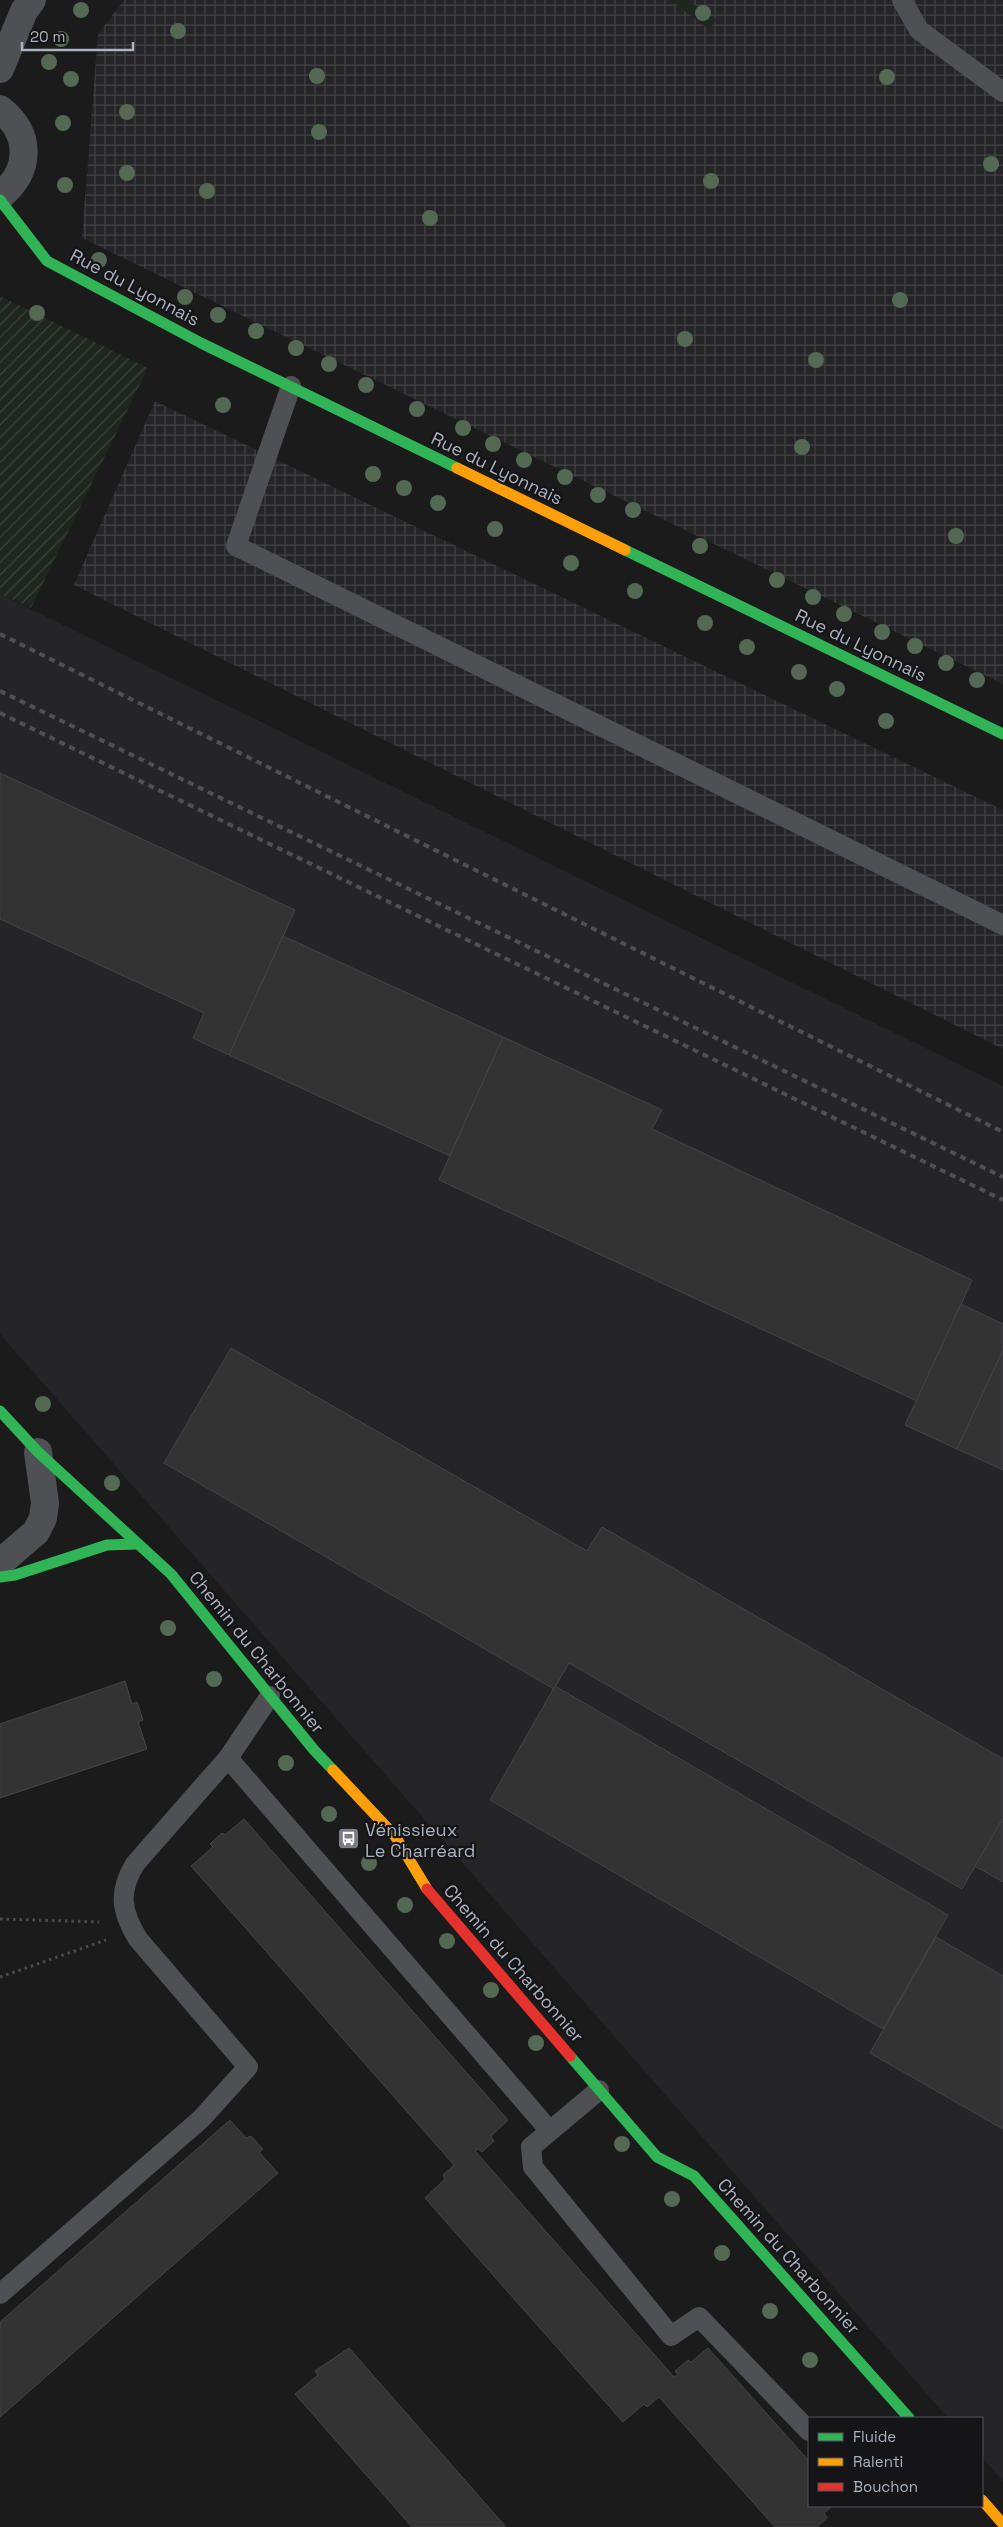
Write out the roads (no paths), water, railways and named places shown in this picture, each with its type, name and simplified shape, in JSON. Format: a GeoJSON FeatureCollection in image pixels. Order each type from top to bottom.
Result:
{"type":"FeatureCollection","features":[{"type":"Feature","properties":{"kind":"street"},"geometry":{"type":"LineString","coordinates":[[0,69],[24,11],[32,0]]}},
{"type":"Feature","properties":{"kind":"street"},"geometry":{"type":"LineString","coordinates":[[0,109],[9,116],[18,129],[23,144],[24,160],[19,175],[10,188],[0,196]]}},
{"type":"Feature","properties":{"kind":"street","name":"Rue du Lyonnais"},"geometry":{"type":"LineString","coordinates":[[0,200],[47,261],[201,342],[1003,734]]}},
{"type":"Feature","properties":{"kind":"street","name":"Chemin du Charbonnier"},"geometry":{"type":"LineString","coordinates":[[0,1411],[38,1452],[171,1574],[314,1750],[396,1836],[430,1894],[658,2157],[694,2176],[908,2417]]}},
{"type":"Feature","properties":{"kind":"street"},"geometry":{"type":"LineString","coordinates":[[0,1563],[36,1532],[43,1518],[45,1503],[38,1452]]}},
{"type":"Feature","properties":{"kind":"street"},"geometry":{"type":"LineString","coordinates":[[0,1578],[16,1575],[107,1545],[137,1544]]}},
{"type":"Feature","properties":{"kind":"street"},"geometry":{"type":"LineString","coordinates":[[983,2501],[1003,2524]]}},
{"type":"Feature","properties":{"kind":"lane"},"geometry":{"type":"LineString","coordinates":[[902,0],[919,30],[1003,92]]}},
{"type":"Feature","properties":{"kind":"lane"},"geometry":{"type":"LineString","coordinates":[[291,386],[236,546],[1003,926]]}},
{"type":"Feature","properties":{"kind":"lane"},"geometry":{"type":"LineString","coordinates":[[0,2294],[201,2119],[248,2066],[138,1939],[128,1923],[122,1898],[130,1872],[228,1758],[270,1696]]}},
{"type":"Feature","properties":{"kind":"lane"},"geometry":{"type":"LineString","coordinates":[[228,1758],[550,2131]]}},
{"type":"Feature","properties":{"kind":"lane"},"geometry":{"type":"LineString","coordinates":[[600,2090],[531,2147],[533,2166],[671,2336],[699,2318],[808,2430]]}},
{"type":"Feature","properties":{"kind":"railway"},"geometry":{"type":"LineString","coordinates":[[0,634],[1003,1132]]}},
{"type":"Feature","properties":{"kind":"railway"},"geometry":{"type":"LineString","coordinates":[[0,691],[1003,1177]]}},
{"type":"Feature","properties":{"kind":"railway"},"geometry":{"type":"LineString","coordinates":[[0,713],[1003,1200]]}},
{"type":"Feature","properties":{"kind":"place","name":"Vénissieux Le Charréard"},"geometry":{"type":"Point","coordinates":[349,1839]}}]}
